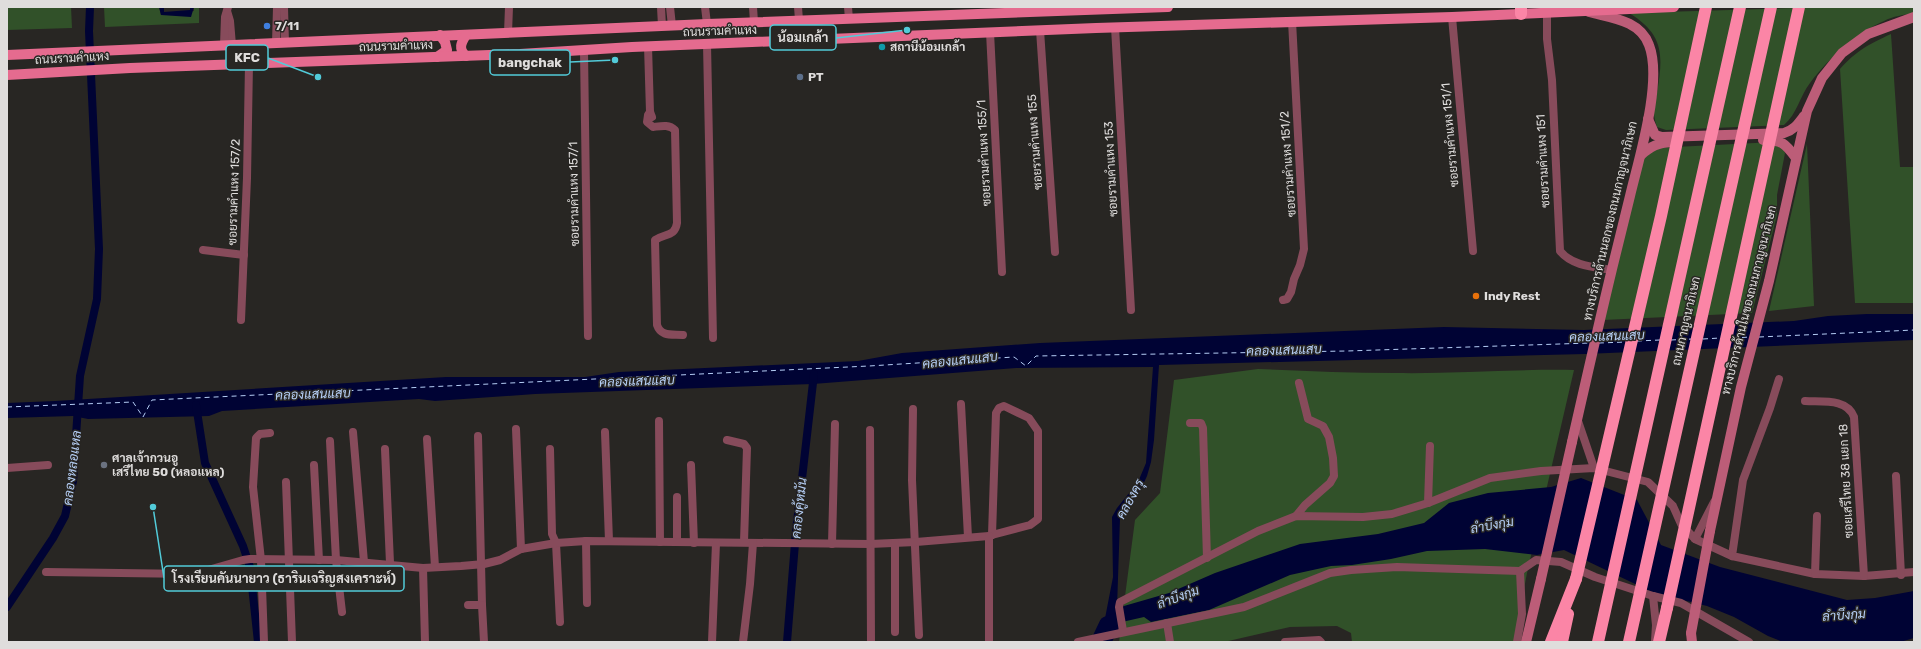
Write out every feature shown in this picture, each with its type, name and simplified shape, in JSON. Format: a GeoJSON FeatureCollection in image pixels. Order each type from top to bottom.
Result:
{"type":"FeatureCollection","features":[{"type":"Feature","properties":{"kind":"highway"},"geometry":{"type":"LineString","coordinates":[[1562,642],[1661,216],[1706,7]]}},
{"type":"Feature","properties":{"kind":"highway","name":"ถนนกาญจนาภิเษก"},"geometry":{"type":"LineString","coordinates":[[1598,642],[1740,7]]}},
{"type":"Feature","properties":{"kind":"highway","name":"ถนนกาญจนาภิเษก"},"geometry":{"type":"LineString","coordinates":[[1629,642],[1771,7]]}},
{"type":"Feature","properties":{"kind":"highway"},"geometry":{"type":"LineString","coordinates":[[1659,642],[1799,7]]}},
{"type":"Feature","properties":{"kind":"highway"},"geometry":{"type":"LineString","coordinates":[[1551,642],[1576,579]]}},
{"type":"Feature","properties":{"kind":"highway"},"geometry":{"type":"LineString","coordinates":[[1662,642],[1667,608]]}},
{"type":"Feature","properties":{"kind":"main road","name":"ถนนรามคำแหง"},"geometry":{"type":"LineString","coordinates":[[7,55],[440,35],[849,19],[1042,9],[1168,7]]}},
{"type":"Feature","properties":{"kind":"main road","name":"ถนนรามคำแหง"},"geometry":{"type":"LineString","coordinates":[[7,75],[130,68],[466,56],[584,51],[648,46],[990,32],[1452,17],[1516,11],[1547,13],[1674,7]]}},
{"type":"Feature","properties":{"kind":"main road","name":"ทางบริการด้านนอกของถนนกาญจนาภิเษก"},"geometry":{"type":"LineString","coordinates":[[1526,642],[1578,418],[1584,386],[1640,155],[1652,99],[1653,58],[1649,43],[1638,28],[1622,20],[1583,11]]}},
{"type":"Feature","properties":{"kind":"main road","name":"ทางบริการด้านในของถนนกาญจนาภิเษก"},"geometry":{"type":"LineString","coordinates":[[1692,637],[1717,496],[1741,387],[1769,281],[1807,112],[1822,78],[1842,53],[1868,34],[1914,17]]}},
{"type":"Feature","properties":{"kind":"main road"},"geometry":{"type":"LineString","coordinates":[[466,34],[461,46],[461,51],[466,56]]}},
{"type":"Feature","properties":{"kind":"main road"},"geometry":{"type":"LineString","coordinates":[[437,57],[447,50],[445,42],[440,35]]}},
{"type":"Feature","properties":{"kind":"main road"},"geometry":{"type":"LineString","coordinates":[[1648,119],[1655,135],[1662,137],[1784,133],[1791,131],[1798,125],[1807,112]]}},
{"type":"Feature","properties":{"kind":"main road"},"geometry":{"type":"LineString","coordinates":[[1640,155],[1651,146],[1662,143],[1776,140],[1789,148],[1796,158]]}},
{"type":"Feature","properties":{"kind":"street"},"geometry":{"type":"LineString","coordinates":[[277,7],[280,43]]}},
{"type":"Feature","properties":{"kind":"street"},"geometry":{"type":"LineString","coordinates":[[280,43],[284,7]]}},
{"type":"Feature","properties":{"kind":"street"},"geometry":{"type":"LineString","coordinates":[[508,33],[509,7]]}},
{"type":"Feature","properties":{"kind":"street"},"geometry":{"type":"LineString","coordinates":[[661,7],[667,26]]}},
{"type":"Feature","properties":{"kind":"street"},"geometry":{"type":"LineString","coordinates":[[667,26],[670,7]]}},
{"type":"Feature","properties":{"kind":"street"},"geometry":{"type":"LineString","coordinates":[[705,7],[707,24]]}},
{"type":"Feature","properties":{"kind":"street"},"geometry":{"type":"LineString","coordinates":[[753,7],[754,22]]}},
{"type":"Feature","properties":{"kind":"street"},"geometry":{"type":"LineString","coordinates":[[798,7],[799,20]]}},
{"type":"Feature","properties":{"kind":"street"},"geometry":{"type":"LineString","coordinates":[[848,7],[849,19]]}},
{"type":"Feature","properties":{"kind":"street"},"geometry":{"type":"LineString","coordinates":[[227,9],[224,17],[228,45]]}},
{"type":"Feature","properties":{"kind":"street","name":"ซอยรามคำแหง 151"},"geometry":{"type":"LineString","coordinates":[[1547,13],[1547,39],[1552,80],[1560,252],[1572,261],[1612,270]]}},
{"type":"Feature","properties":{"kind":"street","name":"ซอยรามคำแหง 151/1"},"geometry":{"type":"LineString","coordinates":[[1452,17],[1473,251]]}},
{"type":"Feature","properties":{"kind":"street","name":"ซอยรามคำแหง 151/2"},"geometry":{"type":"LineString","coordinates":[[1283,300],[1288,298],[1291,292],[1304,249],[1292,21]]}},
{"type":"Feature","properties":{"kind":"street","name":"ซอยรามคำแหง 153"},"geometry":{"type":"LineString","coordinates":[[1115,27],[1131,310]]}},
{"type":"Feature","properties":{"kind":"street","name":"ซอยรามคำแหง 155"},"geometry":{"type":"LineString","coordinates":[[1040,30],[1055,252]]}},
{"type":"Feature","properties":{"kind":"street","name":"ซอยรามคำแหง 155/1"},"geometry":{"type":"LineString","coordinates":[[990,32],[1002,272]]}},
{"type":"Feature","properties":{"kind":"street"},"geometry":{"type":"LineString","coordinates":[[707,44],[713,338]]}},
{"type":"Feature","properties":{"kind":"street"},"geometry":{"type":"LineString","coordinates":[[648,46],[650,112],[647,122],[653,127],[666,125],[675,130],[678,223],[676,230],[673,233],[655,240],[657,325],[659,331],[662,333],[683,335]]}},
{"type":"Feature","properties":{"kind":"street","name":"ซอยรามคำแหง 157/1"},"geometry":{"type":"LineString","coordinates":[[584,51],[588,336]]}},
{"type":"Feature","properties":{"kind":"street","name":"ซอยรามคำแหง 157/2"},"geometry":{"type":"LineString","coordinates":[[241,320],[249,64]]}},
{"type":"Feature","properties":{"kind":"street"},"geometry":{"type":"LineString","coordinates":[[203,250],[244,255]]}},
{"type":"Feature","properties":{"kind":"street"},"geometry":{"type":"LineString","coordinates":[[1732,556],[1743,480],[1770,408],[1779,379]]}},
{"type":"Feature","properties":{"kind":"street"},"geometry":{"type":"LineString","coordinates":[[1296,516],[1305,505],[1330,482],[1334,471],[1329,437],[1323,426],[1308,419],[1298,383]]}},
{"type":"Feature","properties":{"kind":"street","name":"ซอยเสรีไทย 38 แยก 18"},"geometry":{"type":"LineString","coordinates":[[1804,401],[1840,403],[1847,406],[1852,411],[1854,417],[1864,576]]}},
{"type":"Feature","properties":{"kind":"street"},"geometry":{"type":"LineString","coordinates":[[961,404],[968,537]]}},
{"type":"Feature","properties":{"kind":"street"},"geometry":{"type":"LineString","coordinates":[[46,572],[194,574],[246,559],[336,560],[423,568],[481,564],[500,560],[521,549],[556,543],[586,541],[870,544],[916,542],[990,535],[1030,525],[1038,519],[1038,431],[1029,418],[1004,406],[999,408],[996,413],[990,535],[989,642]]}},
{"type":"Feature","properties":{"kind":"street"},"geometry":{"type":"LineString","coordinates":[[913,409],[912,480],[919,635]]}},
{"type":"Feature","properties":{"kind":"street"},"geometry":{"type":"LineString","coordinates":[[1578,418],[1594,468]]}},
{"type":"Feature","properties":{"kind":"street"},"geometry":{"type":"LineString","coordinates":[[659,421],[660,542]]}},
{"type":"Feature","properties":{"kind":"street"},"geometry":{"type":"LineString","coordinates":[[1190,423],[1201,423],[1203,428],[1207,558]]}},
{"type":"Feature","properties":{"kind":"street"},"geometry":{"type":"LineString","coordinates":[[832,544],[835,424]]}},
{"type":"Feature","properties":{"kind":"street"},"geometry":{"type":"LineString","coordinates":[[516,429],[521,549]]}},
{"type":"Feature","properties":{"kind":"street"},"geometry":{"type":"LineString","coordinates":[[870,430],[871,642]]}},
{"type":"Feature","properties":{"kind":"street"},"geometry":{"type":"LineString","coordinates":[[353,432],[364,562]]}},
{"type":"Feature","properties":{"kind":"street"},"geometry":{"type":"LineString","coordinates":[[604,432],[609,541]]}},
{"type":"Feature","properties":{"kind":"street"},"geometry":{"type":"LineString","coordinates":[[264,642],[261,560],[253,487],[256,438],[260,434],[270,433]]}},
{"type":"Feature","properties":{"kind":"street"},"geometry":{"type":"LineString","coordinates":[[478,436],[484,642]]}},
{"type":"Feature","properties":{"kind":"street"},"geometry":{"type":"LineString","coordinates":[[427,439],[435,567]]}},
{"type":"Feature","properties":{"kind":"street"},"geometry":{"type":"LineString","coordinates":[[727,440],[744,444],[747,448],[750,584],[743,642]]}},
{"type":"Feature","properties":{"kind":"street"},"geometry":{"type":"LineString","coordinates":[[330,441],[336,560],[342,612]]}},
{"type":"Feature","properties":{"kind":"street"},"geometry":{"type":"LineString","coordinates":[[1428,503],[1430,446]]}},
{"type":"Feature","properties":{"kind":"street"},"geometry":{"type":"LineString","coordinates":[[550,449],[552,534],[556,543],[560,622]]}},
{"type":"Feature","properties":{"kind":"street"},"geometry":{"type":"LineString","coordinates":[[384,450],[390,564]]}},
{"type":"Feature","properties":{"kind":"street"},"geometry":{"type":"LineString","coordinates":[[7,468],[48,465]]}},
{"type":"Feature","properties":{"kind":"street"},"geometry":{"type":"LineString","coordinates":[[314,465],[319,560]]}},
{"type":"Feature","properties":{"kind":"street"},"geometry":{"type":"LineString","coordinates":[[691,465],[694,543]]}},
{"type":"Feature","properties":{"kind":"street"},"geometry":{"type":"LineString","coordinates":[[1122,630],[1119,607],[1120,602],[1258,531],[1296,516],[1363,517],[1392,514],[1428,503],[1490,478],[1541,471],[1594,468],[1612,474],[1648,482],[1673,506],[1681,524],[1695,539],[1732,556],[1815,574],[1864,576],[1901,575],[1914,572]]}},
{"type":"Feature","properties":{"kind":"street"},"geometry":{"type":"LineString","coordinates":[[1896,476],[1901,575]]}},
{"type":"Feature","properties":{"kind":"street"},"geometry":{"type":"LineString","coordinates":[[286,482],[292,642]]}},
{"type":"Feature","properties":{"kind":"street"},"geometry":{"type":"LineString","coordinates":[[1695,539],[1717,496]]}},
{"type":"Feature","properties":{"kind":"street"},"geometry":{"type":"LineString","coordinates":[[677,497],[677,542]]}},
{"type":"Feature","properties":{"kind":"street"},"geometry":{"type":"LineString","coordinates":[[1815,574],[1817,516]]}},
{"type":"Feature","properties":{"kind":"street"},"geometry":{"type":"LineString","coordinates":[[586,541],[587,603]]}},
{"type":"Feature","properties":{"kind":"street"},"geometry":{"type":"LineString","coordinates":[[712,642],[716,543]]}},
{"type":"Feature","properties":{"kind":"street"},"geometry":{"type":"LineString","coordinates":[[895,543],[895,632]]}},
{"type":"Feature","properties":{"kind":"street"},"geometry":{"type":"LineString","coordinates":[[1078,642],[1122,630],[1167,623],[1244,607],[1330,573],[1397,567],[1520,571],[1536,560],[1555,561],[1595,577],[1653,596],[1681,603],[1749,642]]}},
{"type":"Feature","properties":{"kind":"street"},"geometry":{"type":"LineString","coordinates":[[423,568],[425,642]]}},
{"type":"Feature","properties":{"kind":"street"},"geometry":{"type":"LineString","coordinates":[[1517,642],[1522,614],[1520,571]]}},
{"type":"Feature","properties":{"kind":"street"},"geometry":{"type":"LineString","coordinates":[[1653,596],[1656,625],[1654,642]]}},
{"type":"Feature","properties":{"kind":"street"},"geometry":{"type":"LineString","coordinates":[[468,605],[482,605]]}},
{"type":"Feature","properties":{"kind":"street"},"geometry":{"type":"LineString","coordinates":[[1167,623],[1170,642]]}},
{"type":"Feature","properties":{"kind":"street"},"geometry":{"type":"LineString","coordinates":[[1284,642],[1320,641]]}},
{"type":"Feature","properties":{"kind":"green space"},"geometry":{"type":"Polygon","coordinates":[[[7,7],[71,7],[72,28],[7,30],[7,7]]]}},
{"type":"Feature","properties":{"kind":"green space"},"geometry":{"type":"Polygon","coordinates":[[[104,7],[159,7],[161,15],[194,11],[194,7],[199,7],[199,23],[105,27],[104,7]]]}},
{"type":"Feature","properties":{"kind":"green space"},"geometry":{"type":"Polygon","coordinates":[[[1826,7],[1914,7],[1914,13],[1887,19],[1873,26],[1843,48],[1810,83],[1792,116],[1784,125],[1666,130],[1657,127],[1654,118],[1654,110],[1660,68],[1659,47],[1649,30],[1641,21],[1629,13],[1826,7]]]}},
{"type":"Feature","properties":{"kind":"green space"},"geometry":{"type":"Polygon","coordinates":[[[1891,34],[1900,167],[1914,167],[1914,303],[1855,303],[1840,69],[1863,48],[1891,34]]]}},
{"type":"Feature","properties":{"kind":"green space"},"geometry":{"type":"Polygon","coordinates":[[[1775,142],[1782,146],[1785,153],[1777,195],[1777,215],[1752,313],[1603,320],[1644,156],[1655,148],[1775,142]]]}},
{"type":"Feature","properties":{"kind":"green space"},"geometry":{"type":"Polygon","coordinates":[[[1807,144],[1814,306],[1769,311],[1807,144]]]}},
{"type":"Feature","properties":{"kind":"green space"},"geometry":{"type":"Polygon","coordinates":[[[1258,369],[1417,373],[1574,370],[1527,573],[1514,642],[1352,642],[1351,633],[1337,626],[1290,627],[1224,642],[1119,642],[1135,520],[1160,493],[1174,380],[1258,369]]]}},
{"type":"Feature","properties":{"kind":"water"},"geometry":{"type":"Polygon","coordinates":[[[159,7],[164,7],[164,12],[190,10],[190,7],[194,7],[191,17],[161,15],[159,7]]]}},
{"type":"Feature","properties":{"kind":"water"},"geometry":{"type":"Polygon","coordinates":[[[1914,314],[1914,340],[1585,354],[1159,365],[1151,462],[1141,489],[1120,518],[1117,608],[1169,593],[1215,573],[1300,544],[1378,534],[1424,523],[1449,503],[1488,493],[1551,487],[1581,478],[1637,500],[1661,545],[1720,567],[1847,600],[1875,598],[1914,591],[1914,638],[1900,642],[1783,642],[1768,636],[1734,617],[1707,606],[1654,593],[1564,550],[1537,555],[1485,549],[1427,551],[1391,559],[1352,565],[1331,566],[1290,575],[1209,610],[1151,622],[1144,617],[1122,622],[1112,642],[1091,642],[1101,639],[1113,577],[1112,517],[1117,508],[1138,482],[1146,463],[1153,367],[1016,368],[813,384],[535,394],[435,401],[419,399],[222,411],[209,416],[88,419],[73,416],[7,418],[7,403],[446,377],[585,377],[619,372],[858,361],[902,353],[1040,343],[1444,327],[1584,330],[1794,321],[1828,316],[1914,314]]]}},
{"type":"Feature","properties":{"kind":"waterway","name":"คลองหลอแหล"},"geometry":{"type":"LineString","coordinates":[[7,607],[53,538],[65,516],[73,481],[80,376],[97,299],[99,249],[89,31],[90,7]]}},
{"type":"Feature","properties":{"kind":"waterway","name":"คลองคู้หมัน"},"geometry":{"type":"LineString","coordinates":[[787,642],[796,531],[814,374]]}},
{"type":"Feature","properties":{"kind":"waterway"},"geometry":{"type":"LineString","coordinates":[[196,405],[205,463],[243,546],[250,567],[258,642]]}},
{"type":"Feature","properties":{"kind":"waterway","name":"คลองครุ"},"geometry":{"type":"LineString","coordinates":[[1097,642],[1106,623],[1117,619]]}},
{"type":"Feature","properties":{"kind":"ferry route"},"geometry":{"type":"LineString","coordinates":[[1759,337],[1914,330]]}},
{"type":"Feature","properties":{"kind":"ferry route"},"geometry":{"type":"LineString","coordinates":[[1733,338],[1750,337]]}},
{"type":"Feature","properties":{"kind":"ferry route"},"geometry":{"type":"LineString","coordinates":[[1703,339],[1720,338]]}},
{"type":"Feature","properties":{"kind":"ferry route"},"geometry":{"type":"LineString","coordinates":[[1671,340],[1692,339]]}},
{"type":"Feature","properties":{"kind":"ferry route"},"geometry":{"type":"LineString","coordinates":[[1637,341],[1660,340]]}},
{"type":"Feature","properties":{"kind":"ferry route"},"geometry":{"type":"LineString","coordinates":[[1599,343],[1626,342]]}},
{"type":"Feature","properties":{"kind":"ferry route"},"geometry":{"type":"LineString","coordinates":[[7,407],[133,402],[143,417],[152,400],[869,366],[1014,357],[1026,366],[1036,356],[1347,351],[1590,343]]}},
{"type":"Feature","properties":{"kind":"place","name":"7/11"},"geometry":{"type":"Point","coordinates":[267,26]}},
{"type":"Feature","properties":{"kind":"place","name":"น้อมเกล้า"},"geometry":{"type":"Point","coordinates":[907,30]}},
{"type":"Feature","properties":{"kind":"place","name":"สถานีน้อมเกล้า"},"geometry":{"type":"Point","coordinates":[882,47]}},
{"type":"Feature","properties":{"kind":"place","name":"bangchak"},"geometry":{"type":"Point","coordinates":[615,60]}},
{"type":"Feature","properties":{"kind":"place","name":"KFC"},"geometry":{"type":"Point","coordinates":[318,77]}},
{"type":"Feature","properties":{"kind":"place","name":"PT"},"geometry":{"type":"Point","coordinates":[800,77]}},
{"type":"Feature","properties":{"kind":"place","name":"Indy Rest"},"geometry":{"type":"Point","coordinates":[1476,296]}},
{"type":"Feature","properties":{"kind":"place","name":"ศาลเจ้ากวนอู เสรีไทย 50 (หลอแหล)"},"geometry":{"type":"Point","coordinates":[104,465]}},
{"type":"Feature","properties":{"kind":"place","name":"โรงเรียนคันนายาว (ธารินเจริญสงเคราะห์)"},"geometry":{"type":"Point","coordinates":[153,507]}},
{"type":"Feature","properties":{"kind":"water label","name":"คลองแสนแสบ"},"geometry":{"type":"Point","coordinates":[1607,336]}},
{"type":"Feature","properties":{"kind":"water label","name":"คลองแสนแสบ"},"geometry":{"type":"Point","coordinates":[1284,350]}},
{"type":"Feature","properties":{"kind":"water label","name":"คลองแสนแสบ"},"geometry":{"type":"Point","coordinates":[960,360]}},
{"type":"Feature","properties":{"kind":"water label","name":"คลองแสนแสบ"},"geometry":{"type":"Point","coordinates":[637,381]}},
{"type":"Feature","properties":{"kind":"water label","name":"คลองแสนแสบ"},"geometry":{"type":"Point","coordinates":[313,394]}},
{"type":"Feature","properties":{"kind":"water label","name":"ลำบึงกุ่ม"},"geometry":{"type":"Point","coordinates":[1492,525]}},
{"type":"Feature","properties":{"kind":"water label","name":"ลำบึงกุ่ม"},"geometry":{"type":"Point","coordinates":[1178,597]}},
{"type":"Feature","properties":{"kind":"water label","name":"ลำบึงกุ่ม"},"geometry":{"type":"Point","coordinates":[1844,615]}}]}
